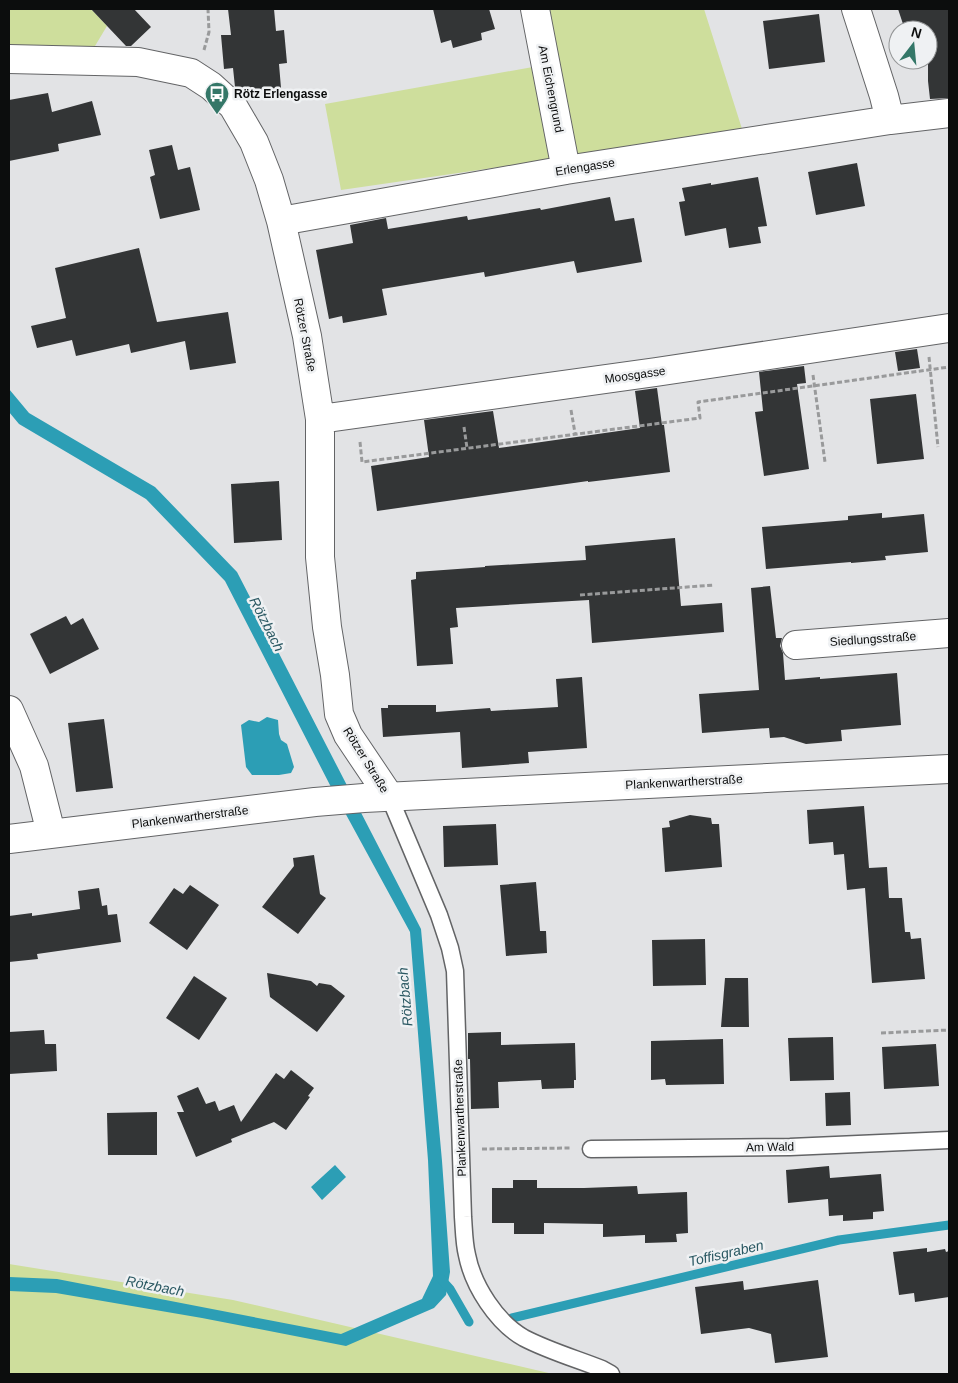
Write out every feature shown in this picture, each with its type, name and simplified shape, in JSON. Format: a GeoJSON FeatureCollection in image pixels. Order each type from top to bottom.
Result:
{"type":"FeatureCollection","features":[{"type":"Feature","properties":{"kind":"street","name":"Am Eichengrund"},"geometry":{"type":"LineString","coordinates":[[535,9],[566,170]]}},
{"type":"Feature","properties":{"kind":"street"},"geometry":{"type":"LineString","coordinates":[[856,9],[890,120]]}},
{"type":"Feature","properties":{"kind":"street","name":"Rötzer Straße"},"geometry":{"type":"LineString","coordinates":[[9,59],[138,62],[190,73],[211,86],[233,106],[254,142],[269,180],[281,221],[307,336],[320,419],[320,557],[327,628],[339,714],[377,797]]}},
{"type":"Feature","properties":{"kind":"street","name":"Erlengasse"},"geometry":{"type":"LineString","coordinates":[[281,221],[566,170],[890,120],[949,113]]}},
{"type":"Feature","properties":{"kind":"street","name":"Moosgasse"},"geometry":{"type":"LineString","coordinates":[[320,419],[938,330]]}},
{"type":"Feature","properties":{"kind":"street","name":"Siedlungsstraße"},"geometry":{"type":"LineString","coordinates":[[796,645],[949,634]]}},
{"type":"Feature","properties":{"kind":"street"},"geometry":{"type":"LineString","coordinates":[[9,710],[34,766],[51,834]]}},
{"type":"Feature","properties":{"kind":"street","name":"Plankenwartherstraße"},"geometry":{"type":"LineString","coordinates":[[9,840],[315,802],[377,797],[949,769]]}},
{"type":"Feature","properties":{"kind":"lane","name":"Plankenwartherstraße"},"geometry":{"type":"LineString","coordinates":[[377,797],[439,915],[450,948],[455,971],[463,1217],[467,1256],[475,1281],[496,1314],[507,1326],[524,1337],[611,1374]]}},
{"type":"Feature","properties":{"kind":"lane","name":"Am Wald"},"geometry":{"type":"LineString","coordinates":[[591,1149],[790,1147],[949,1140]]}},
{"type":"Feature","properties":{"kind":"path"},"geometry":{"type":"LineString","coordinates":[[190,73],[202,56],[209,32],[208,9]]}},
{"type":"Feature","properties":{"kind":"path"},"geometry":{"type":"LineString","coordinates":[[938,330],[930,369],[938,447]]}},
{"type":"Feature","properties":{"kind":"path"},"geometry":{"type":"LineString","coordinates":[[809,350],[825,462]]}},
{"type":"Feature","properties":{"kind":"path"},"geometry":{"type":"LineString","coordinates":[[356,414],[362,462],[700,418],[698,402],[949,367]]}},
{"type":"Feature","properties":{"kind":"path"},"geometry":{"type":"LineString","coordinates":[[580,596],[714,585]]}},
{"type":"Feature","properties":{"kind":"path"},"geometry":{"type":"LineString","coordinates":[[881,1033],[949,1030]]}},
{"type":"Feature","properties":{"kind":"path"},"geometry":{"type":"LineString","coordinates":[[461,1149],[591,1149]]}},
{"type":"Feature","properties":{"kind":"green space"},"geometry":{"type":"Polygon","coordinates":[[[9,9],[91,9],[107,26],[86,61],[9,59],[9,9]]]}},
{"type":"Feature","properties":{"kind":"green space"},"geometry":{"type":"Polygon","coordinates":[[[544,9],[704,9],[743,132],[341,190],[325,104],[555,63],[544,9]]]}},
{"type":"Feature","properties":{"kind":"green space"},"geometry":{"type":"Polygon","coordinates":[[[9,1264],[233,1300],[553,1374],[9,1374],[9,1264]]]}},
{"type":"Feature","properties":{"kind":"water"},"geometry":{"type":"Polygon","coordinates":[[[9,389],[29,413],[155,487],[237,572],[421,929],[450,1272],[446,1295],[434,1308],[346,1346],[202,1318],[56,1293],[9,1291],[9,1277],[57,1279],[341,1334],[422,1299],[433,1276],[428,1160],[410,932],[331,787],[225,581],[146,499],[19,424],[9,412],[9,389]]]}},
{"type":"Feature","properties":{"kind":"water"},"geometry":{"type":"Polygon","coordinates":[[[267,717],[278,720],[281,740],[287,744],[294,767],[291,773],[252,775],[246,767],[241,725],[249,720],[259,722],[267,717]]]}},
{"type":"Feature","properties":{"kind":"water"},"geometry":{"type":"Polygon","coordinates":[[[335,1165],[346,1177],[322,1200],[311,1187],[335,1165]]]}},
{"type":"Feature","properties":{"kind":"building"},"geometry":{"type":"Polygon","coordinates":[[[91,9],[134,9],[151,27],[131,46],[126,46],[91,9]]]}},
{"type":"Feature","properties":{"kind":"building"},"geometry":{"type":"Polygon","coordinates":[[[228,9],[274,9],[276,31],[284,30],[287,63],[279,64],[281,88],[240,91],[235,87],[233,68],[224,69],[221,35],[231,35],[228,9]]]}},
{"type":"Feature","properties":{"kind":"building"},"geometry":{"type":"Polygon","coordinates":[[[433,9],[489,9],[495,29],[481,33],[482,40],[453,48],[451,40],[441,43],[433,9]]]}},
{"type":"Feature","properties":{"kind":"building"},"geometry":{"type":"Polygon","coordinates":[[[898,9],[949,9],[949,98],[930,99],[928,70],[938,70],[938,20],[902,20],[898,9]]]}},
{"type":"Feature","properties":{"kind":"building"},"geometry":{"type":"Polygon","coordinates":[[[819,14],[825,62],[769,69],[763,21],[819,14]]]}},
{"type":"Feature","properties":{"kind":"building"},"geometry":{"type":"Polygon","coordinates":[[[48,93],[52,112],[92,101],[101,135],[58,144],[59,151],[9,161],[9,100],[48,93]]]}},
{"type":"Feature","properties":{"kind":"building"},"geometry":{"type":"Polygon","coordinates":[[[172,145],[178,170],[190,167],[200,210],[160,219],[150,177],[155,175],[149,150],[172,145]]]}},
{"type":"Feature","properties":{"kind":"building"},"geometry":{"type":"Polygon","coordinates":[[[857,163],[865,206],[816,215],[808,172],[857,163]]]}},
{"type":"Feature","properties":{"kind":"building"},"geometry":{"type":"Polygon","coordinates":[[[758,177],[767,226],[758,227],[761,243],[729,248],[726,228],[685,236],[679,202],[685,201],[682,188],[758,177]]]}},
{"type":"Feature","properties":{"kind":"building"},"geometry":{"type":"Polygon","coordinates":[[[610,197],[615,221],[634,218],[642,262],[577,273],[574,261],[485,277],[484,272],[382,289],[387,315],[343,323],[342,316],[329,319],[316,250],[353,243],[350,225],[386,218],[388,229],[467,216],[468,220],[540,208],[541,210],[610,197]]]}},
{"type":"Feature","properties":{"kind":"building"},"geometry":{"type":"Polygon","coordinates":[[[139,248],[157,322],[228,312],[236,363],[190,370],[185,341],[131,353],[129,344],[76,356],[72,340],[37,348],[31,326],[66,318],[55,268],[139,248]]]}},
{"type":"Feature","properties":{"kind":"building"},"geometry":{"type":"Polygon","coordinates":[[[917,349],[920,368],[898,371],[895,352],[917,349]]]}},
{"type":"Feature","properties":{"kind":"building"},"geometry":{"type":"Polygon","coordinates":[[[804,366],[806,383],[797,384],[809,469],[764,476],[755,412],[763,411],[759,372],[804,366]]]}},
{"type":"Feature","properties":{"kind":"building"},"geometry":{"type":"Polygon","coordinates":[[[657,388],[670,472],[588,481],[377,511],[371,466],[429,457],[424,420],[493,411],[499,448],[640,428],[635,391],[657,388]]]}},
{"type":"Feature","properties":{"kind":"building"},"geometry":{"type":"Polygon","coordinates":[[[916,394],[924,459],[877,464],[870,399],[916,394]]]}},
{"type":"Feature","properties":{"kind":"building"},"geometry":{"type":"Polygon","coordinates":[[[279,481],[282,540],[234,543],[231,484],[279,481]]]}},
{"type":"Feature","properties":{"kind":"building"},"geometry":{"type":"Polygon","coordinates":[[[882,513],[882,518],[924,514],[928,552],[885,556],[886,560],[766,569],[762,527],[848,520],[848,516],[882,513]]]}},
{"type":"Feature","properties":{"kind":"building"},"geometry":{"type":"Polygon","coordinates":[[[675,538],[681,606],[722,603],[724,632],[592,643],[589,600],[456,608],[458,627],[450,628],[453,664],[417,666],[411,580],[416,579],[416,572],[586,560],[585,546],[675,538]]]}},
{"type":"Feature","properties":{"kind":"building"},"geometry":{"type":"Polygon","coordinates":[[[770,586],[776,638],[782,638],[780,646],[783,653],[785,680],[897,673],[901,725],[841,730],[842,741],[806,744],[784,737],[770,738],[769,728],[702,733],[699,694],[759,690],[751,588],[770,586]]]}},
{"type":"Feature","properties":{"kind":"building"},"geometry":{"type":"Polygon","coordinates":[[[66,616],[71,625],[83,618],[99,649],[50,674],[30,634],[66,616]]]}},
{"type":"Feature","properties":{"kind":"building"},"geometry":{"type":"Polygon","coordinates":[[[582,677],[587,748],[528,752],[529,763],[462,768],[460,732],[383,737],[381,708],[388,708],[388,705],[436,705],[436,712],[490,708],[491,711],[558,707],[556,679],[582,677]]]}},
{"type":"Feature","properties":{"kind":"building"},"geometry":{"type":"Polygon","coordinates":[[[104,719],[113,788],[76,792],[68,723],[104,719]]]}},
{"type":"Feature","properties":{"kind":"building"},"geometry":{"type":"Polygon","coordinates":[[[864,806],[869,868],[887,867],[889,898],[902,898],[905,932],[910,932],[911,939],[921,938],[925,979],[872,983],[865,888],[847,890],[844,854],[834,855],[833,842],[809,844],[807,810],[864,806]]]}},
{"type":"Feature","properties":{"kind":"building"},"geometry":{"type":"Polygon","coordinates":[[[690,815],[711,818],[712,824],[719,824],[722,867],[665,872],[662,828],[670,827],[669,821],[690,815]]]}},
{"type":"Feature","properties":{"kind":"building"},"geometry":{"type":"Polygon","coordinates":[[[496,824],[498,865],[444,867],[443,826],[496,824]]]}},
{"type":"Feature","properties":{"kind":"building"},"geometry":{"type":"Polygon","coordinates":[[[314,855],[320,894],[326,898],[298,934],[262,907],[294,866],[293,858],[314,855]]]}},
{"type":"Feature","properties":{"kind":"building"},"geometry":{"type":"Polygon","coordinates":[[[536,882],[540,931],[546,931],[547,953],[506,956],[500,885],[536,882]]]}},
{"type":"Feature","properties":{"kind":"building"},"geometry":{"type":"Polygon","coordinates":[[[190,885],[219,905],[187,950],[149,923],[174,888],[183,894],[190,885]]]}},
{"type":"Feature","properties":{"kind":"building"},"geometry":{"type":"Polygon","coordinates":[[[99,888],[102,906],[107,905],[108,915],[117,914],[121,942],[37,954],[38,959],[9,962],[9,916],[32,913],[32,916],[80,909],[78,891],[99,888]]]}},
{"type":"Feature","properties":{"kind":"building"},"geometry":{"type":"Polygon","coordinates":[[[705,939],[706,985],[653,986],[652,940],[705,939]]]}},
{"type":"Feature","properties":{"kind":"building"},"geometry":{"type":"Polygon","coordinates":[[[267,973],[311,981],[317,986],[319,983],[331,985],[345,996],[317,1032],[270,997],[267,973]]]}},
{"type":"Feature","properties":{"kind":"building"},"geometry":{"type":"Polygon","coordinates":[[[194,976],[227,998],[199,1040],[166,1018],[194,976]]]}},
{"type":"Feature","properties":{"kind":"building"},"geometry":{"type":"Polygon","coordinates":[[[725,978],[748,978],[749,1027],[721,1027],[725,978]]]}},
{"type":"Feature","properties":{"kind":"building"},"geometry":{"type":"Polygon","coordinates":[[[44,1030],[45,1044],[56,1044],[57,1071],[9,1074],[9,1032],[44,1030]]]}},
{"type":"Feature","properties":{"kind":"building"},"geometry":{"type":"Polygon","coordinates":[[[501,1032],[501,1045],[575,1043],[576,1080],[574,1080],[574,1088],[542,1089],[541,1080],[498,1082],[499,1108],[471,1109],[468,1033],[501,1032]]]}},
{"type":"Feature","properties":{"kind":"building"},"geometry":{"type":"Polygon","coordinates":[[[833,1037],[834,1080],[790,1081],[788,1038],[833,1037]]]}},
{"type":"Feature","properties":{"kind":"building"},"geometry":{"type":"Polygon","coordinates":[[[723,1039],[724,1084],[666,1085],[665,1079],[651,1080],[651,1041],[723,1039]]]}},
{"type":"Feature","properties":{"kind":"building"},"geometry":{"type":"Polygon","coordinates":[[[936,1044],[939,1086],[884,1089],[882,1047],[936,1044]]]}},
{"type":"Feature","properties":{"kind":"building"},"geometry":{"type":"Polygon","coordinates":[[[291,1070],[314,1088],[308,1096],[310,1097],[286,1130],[274,1122],[231,1139],[232,1142],[196,1157],[177,1112],[184,1112],[177,1096],[198,1087],[206,1104],[215,1101],[219,1111],[234,1105],[241,1122],[276,1073],[284,1079],[291,1070]]]}},
{"type":"Feature","properties":{"kind":"building"},"geometry":{"type":"Polygon","coordinates":[[[850,1092],[851,1125],[826,1126],[825,1093],[850,1092]]]}},
{"type":"Feature","properties":{"kind":"building"},"geometry":{"type":"Polygon","coordinates":[[[157,1112],[157,1155],[108,1155],[107,1113],[157,1112]]]}},
{"type":"Feature","properties":{"kind":"building"},"geometry":{"type":"Polygon","coordinates":[[[829,1166],[830,1178],[881,1174],[884,1211],[873,1212],[873,1219],[843,1221],[843,1215],[829,1216],[828,1199],[788,1203],[786,1170],[829,1166]]]}},
{"type":"Feature","properties":{"kind":"building"},"geometry":{"type":"Polygon","coordinates":[[[513,1180],[537,1180],[537,1188],[637,1186],[638,1194],[687,1192],[688,1233],[676,1234],[677,1242],[645,1243],[645,1235],[603,1237],[603,1224],[544,1223],[544,1234],[514,1234],[514,1223],[492,1223],[492,1188],[513,1188],[513,1180]]]}},
{"type":"Feature","properties":{"kind":"building"},"geometry":{"type":"Polygon","coordinates":[[[927,1248],[927,1252],[945,1249],[946,1252],[949,1251],[949,1297],[915,1302],[914,1293],[899,1295],[893,1252],[927,1248]]]}},
{"type":"Feature","properties":{"kind":"building"},"geometry":{"type":"Polygon","coordinates":[[[818,1280],[828,1357],[775,1363],[771,1334],[749,1328],[701,1334],[695,1287],[743,1281],[744,1290],[818,1280]]]}},
{"type":"Feature","properties":{"kind":"waterway","name":"Toffisgraben"},"geometry":{"type":"LineString","coordinates":[[512,1318],[839,1240],[949,1225]]}},
{"type":"Feature","properties":{"kind":"waterway","name":"Toffisgraben"},"geometry":{"type":"LineString","coordinates":[[441,1279],[450,1289],[469,1322]]}},
{"type":"Feature","properties":{"kind":"place","name":"Rötz Erlengasse"},"geometry":{"type":"Point","coordinates":[217,115]}},
{"type":"Feature","properties":{"kind":"water label","name":"Rötzbach"},"geometry":{"type":"Point","coordinates":[267,624]}},
{"type":"Feature","properties":{"kind":"water label","name":"Rötzbach"},"geometry":{"type":"Point","coordinates":[405,997]}},
{"type":"Feature","properties":{"kind":"water label","name":"Rötzbach"},"geometry":{"type":"Point","coordinates":[155,1286]}}]}
